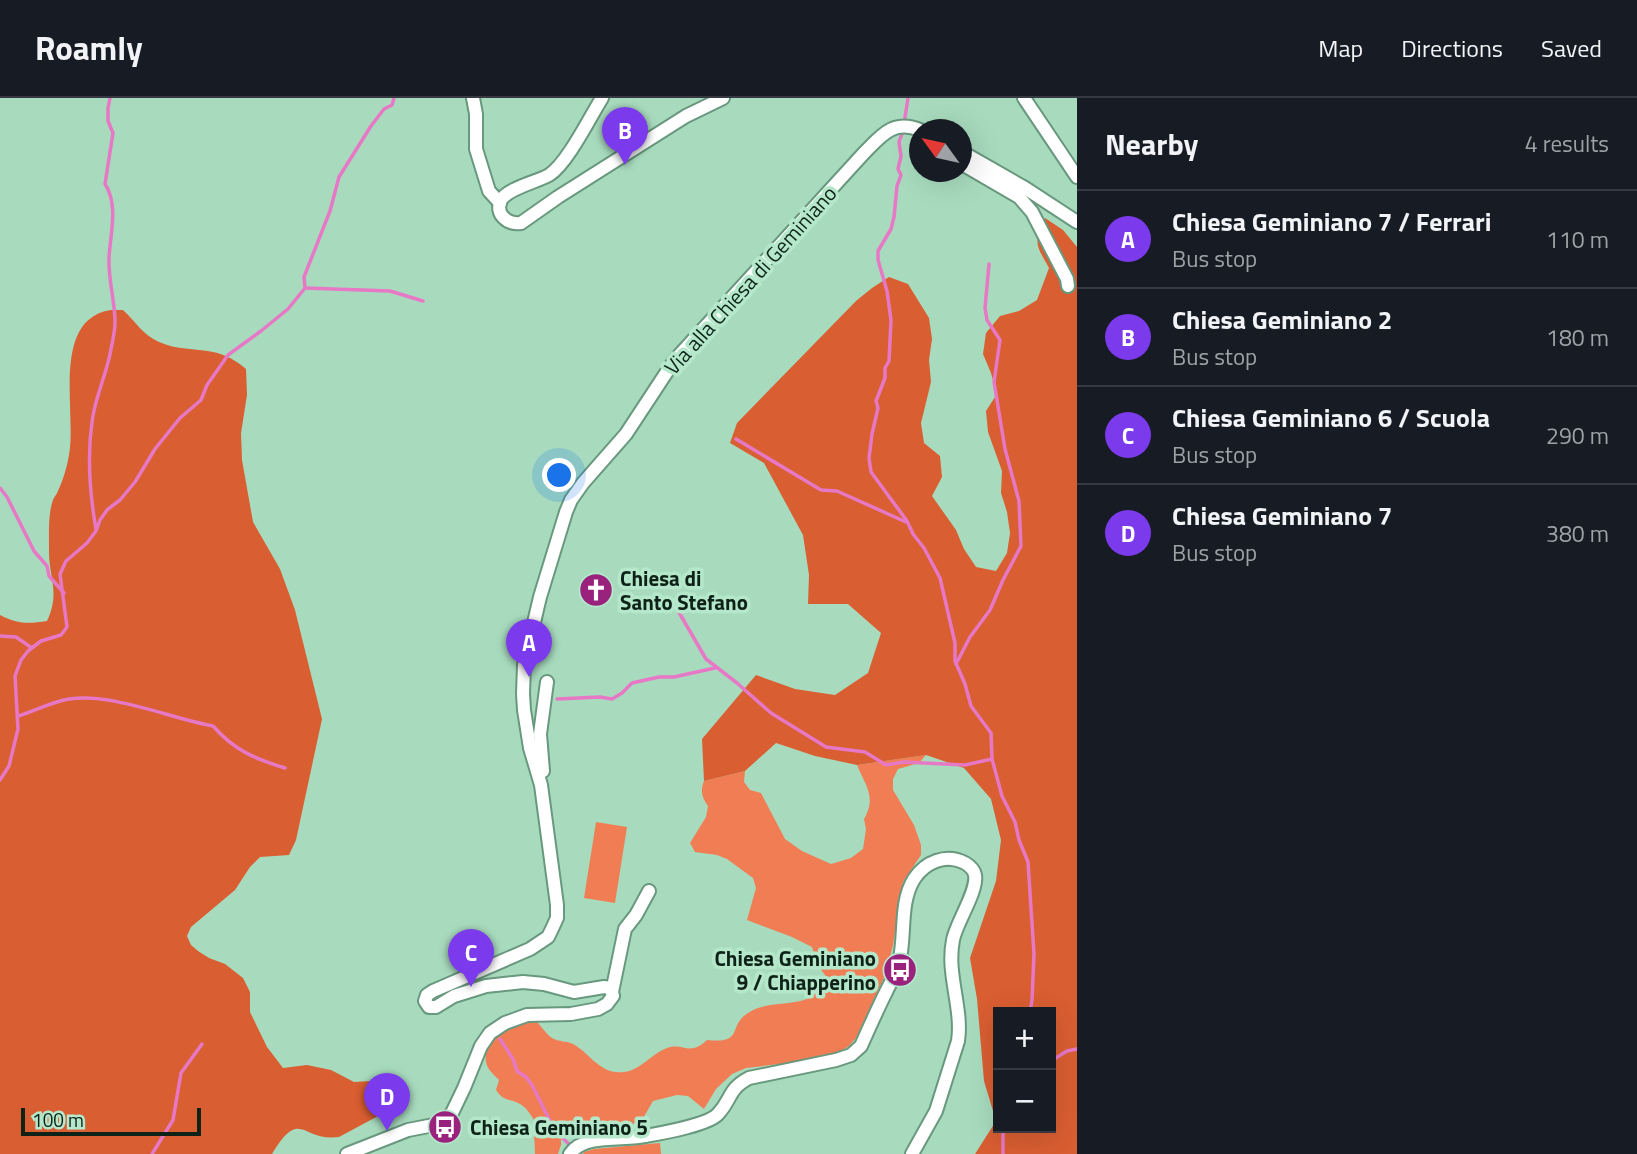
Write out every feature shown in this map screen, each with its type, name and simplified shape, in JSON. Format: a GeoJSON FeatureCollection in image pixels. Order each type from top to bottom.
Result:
{"type":"FeatureCollection","features":[{"type":"Feature","properties":{"kind":"street"},"geometry":{"type":"LineString","coordinates":[[472,98],[476,114],[476,149],[489,191],[500,203]]}},
{"type":"Feature","properties":{"kind":"street"},"geometry":{"type":"LineString","coordinates":[[602,98],[564,161],[551,174],[506,195],[499,208],[503,218],[511,223],[521,223],[686,116],[723,98]]}},
{"type":"Feature","properties":{"kind":"street"},"geometry":{"type":"LineString","coordinates":[[1024,98],[1077,177]]}},
{"type":"Feature","properties":{"kind":"street","name":"Via alla Chiesa di Geminiano"},"geometry":{"type":"LineString","coordinates":[[612,992],[610,988],[604,987],[574,992],[523,982],[486,986],[454,996],[436,1007],[429,1007],[425,1001],[427,995],[433,991],[530,949],[548,937],[557,918],[541,785],[530,748],[524,710],[524,665],[540,597],[561,527],[571,500],[626,434],[674,361],[877,140],[895,127],[909,127]]}},
{"type":"Feature","properties":{"kind":"street"},"geometry":{"type":"LineString","coordinates":[[972,158],[1077,222]]}},
{"type":"Feature","properties":{"kind":"street"},"geometry":{"type":"LineString","coordinates":[[972,170],[1019,197],[1032,212],[1067,279],[1068,286],[1053,275]]}},
{"type":"Feature","properties":{"kind":"street"},"geometry":{"type":"LineString","coordinates":[[541,785],[543,772],[540,734],[547,682]]}},
{"type":"Feature","properties":{"kind":"street"},"geometry":{"type":"LineString","coordinates":[[570,1154],[573,1149],[586,1142],[642,1137],[701,1123],[718,1114],[733,1088],[749,1078],[851,1055],[861,1045],[899,964],[906,900],[912,884],[928,864],[949,858],[968,865],[974,870],[975,878],[953,940],[951,962],[960,1030],[936,1111],[912,1154]]}},
{"type":"Feature","properties":{"kind":"street"},"geometry":{"type":"LineString","coordinates":[[347,1154],[408,1130],[439,1124],[452,1113],[481,1046],[490,1033],[505,1023],[527,1015],[571,1013],[598,1009],[607,1004],[612,996],[625,929],[649,891]]}},
{"type":"Feature","properties":{"kind":"shaded area"},"geometry":{"type":"Polygon","coordinates":[[[1045,218],[1063,230],[1077,247],[1077,1154],[975,1154],[993,1126],[993,1133],[1056,1133],[1056,1007],[993,1007],[993,1111],[984,1081],[977,999],[970,958],[996,881],[1001,840],[991,799],[964,768],[926,755],[857,765],[815,756],[776,743],[745,771],[704,781],[702,739],[756,675],[795,689],[835,695],[868,673],[881,633],[848,604],[808,604],[809,575],[803,535],[764,463],[730,443],[737,423],[856,301],[889,277],[908,284],[929,318],[932,339],[929,360],[931,382],[921,423],[924,443],[940,456],[942,477],[932,496],[956,530],[976,567],[996,571],[1007,553],[1010,533],[1001,493],[1002,471],[988,432],[986,411],[997,394],[983,354],[986,333],[1000,316],[1019,311],[1037,300],[1049,268],[1041,254],[1038,239],[1045,218]]]}},
{"type":"Feature","properties":{"kind":"shaded area"},"geometry":{"type":"Polygon","coordinates":[[[111,310],[123,310],[144,332],[159,342],[179,348],[217,353],[231,358],[246,369],[247,395],[241,433],[242,460],[253,522],[280,569],[295,610],[322,719],[296,840],[289,855],[260,857],[235,890],[191,927],[187,936],[198,951],[225,964],[243,978],[250,992],[250,1012],[267,1047],[283,1068],[307,1065],[331,1070],[354,1082],[387,1080],[395,1084],[399,1092],[400,1101],[393,1108],[339,1137],[326,1137],[296,1129],[289,1132],[272,1154],[0,1154],[0,615],[17,622],[47,621],[54,592],[49,558],[50,517],[53,500],[69,455],[70,370],[73,349],[80,331],[92,317],[111,310]]]}},
{"type":"Feature","properties":{"kind":"shaded area"},"geometry":{"type":"Polygon","coordinates":[[[926,755],[919,763],[898,769],[893,779],[893,790],[914,825],[921,845],[921,855],[903,882],[886,973],[856,1038],[849,1046],[839,1052],[797,1062],[746,1068],[732,1074],[716,1089],[704,1109],[688,1096],[677,1095],[653,1101],[642,1120],[633,1124],[578,1129],[561,1138],[558,1154],[535,1154],[535,1122],[522,1106],[499,1094],[496,1090],[499,1080],[487,1065],[486,1053],[489,1045],[502,1033],[520,1025],[537,1022],[552,1038],[573,1044],[602,1067],[624,1072],[636,1068],[667,1048],[696,1048],[707,1040],[719,1041],[731,1037],[738,1023],[748,1013],[770,1005],[804,1000],[821,987],[825,975],[812,947],[747,920],[756,888],[753,878],[727,859],[695,852],[690,843],[706,817],[708,806],[702,794],[704,781],[745,771],[744,782],[750,790],[761,793],[785,839],[802,851],[831,864],[851,858],[863,849],[866,829],[864,819],[870,798],[857,765],[926,755]]]}},
{"type":"Feature","properties":{"kind":"shaded area"},"geometry":{"type":"Polygon","coordinates":[[[596,822],[627,827],[615,903],[584,898],[596,822]]]}},
{"type":"Feature","properties":{"kind":"shaded area"},"geometry":{"type":"Polygon","coordinates":[[[660,1143],[661,1154],[583,1154],[594,1149],[660,1143]]]}},
{"type":"Feature","properties":{"kind":"waterway"},"geometry":{"type":"LineString","coordinates":[[96,529],[90,476],[90,435],[115,325],[109,266],[113,211],[105,184],[113,133],[108,121],[110,98]]}},
{"type":"Feature","properties":{"kind":"waterway"},"geometry":{"type":"LineString","coordinates":[[0,780],[9,766],[18,729],[15,676],[21,660],[41,641],[61,635],[67,627],[60,574],[66,561],[87,543],[107,510],[120,500],[135,482],[155,449],[180,418],[201,400],[207,385],[228,355],[288,309],[305,288],[304,277],[330,211],[339,177],[371,126],[384,109],[392,105],[394,98]]}},
{"type":"Feature","properties":{"kind":"waterway"},"geometry":{"type":"LineString","coordinates":[[904,124],[908,98]]}},
{"type":"Feature","properties":{"kind":"waterway"},"geometry":{"type":"LineString","coordinates":[[903,131],[899,142],[901,156],[898,169],[901,175],[897,186],[894,217],[891,229],[878,251],[891,320],[889,361],[876,401],[878,408],[869,458],[871,472],[907,521],[940,578],[955,643],[955,661],[971,706],[991,733],[992,759],[1002,796],[1015,822],[1028,862],[1034,954],[1031,1007]]}},
{"type":"Feature","properties":{"kind":"waterway"},"geometry":{"type":"LineString","coordinates":[[956,664],[970,637],[990,610],[1021,546],[1019,501],[1005,449],[994,382],[1000,340],[987,320],[985,308],[989,264]]}},
{"type":"Feature","properties":{"kind":"waterway"},"geometry":{"type":"LineString","coordinates":[[305,288],[390,291],[423,301]]}},
{"type":"Feature","properties":{"kind":"waterway"},"geometry":{"type":"LineString","coordinates":[[736,439],[821,490],[837,491],[906,522]]}},
{"type":"Feature","properties":{"kind":"waterway"},"geometry":{"type":"LineString","coordinates":[[0,488],[34,551],[47,566],[49,576],[64,593]]}},
{"type":"Feature","properties":{"kind":"waterway"},"geometry":{"type":"LineString","coordinates":[[677,609],[706,659],[771,713],[826,747],[865,752],[886,765],[904,762],[965,765],[992,759]]}},
{"type":"Feature","properties":{"kind":"waterway"},"geometry":{"type":"LineString","coordinates":[[0,636],[16,637],[32,648]]}},
{"type":"Feature","properties":{"kind":"waterway"},"geometry":{"type":"LineString","coordinates":[[557,699],[612,699],[632,683],[715,668]]}},
{"type":"Feature","properties":{"kind":"waterway"},"geometry":{"type":"LineString","coordinates":[[18,716],[69,699],[86,698],[123,703],[213,726],[246,753],[285,768]]}},
{"type":"Feature","properties":{"kind":"waterway"},"geometry":{"type":"LineString","coordinates":[[500,1039],[517,1071],[532,1085],[555,1131],[571,1146]]}},
{"type":"Feature","properties":{"kind":"waterway"},"geometry":{"type":"LineString","coordinates":[[152,1154],[173,1120],[181,1073],[202,1044]]}},
{"type":"Feature","properties":{"kind":"waterway"},"geometry":{"type":"LineString","coordinates":[[1056,1058],[1077,1049]]}},
{"type":"Feature","properties":{"kind":"waterway"},"geometry":{"type":"LineString","coordinates":[[1003,1133],[1003,1154]]}},
{"type":"Feature","properties":{"kind":"place","name":"Chiesa Geminiano 2"},"geometry":{"type":"Point","coordinates":[625,165]}},
{"type":"Feature","properties":{"kind":"place","name":"Chiesa di Santo Stefano"},"geometry":{"type":"Point","coordinates":[596,590]}},
{"type":"Feature","properties":{"kind":"place","name":"Chiesa Geminiano 7 / Ferrari"},"geometry":{"type":"Point","coordinates":[529,677]}},
{"type":"Feature","properties":{"kind":"place","name":"Chiesa Geminiano 9 / Chiapperino"},"geometry":{"type":"Point","coordinates":[900,970]}},
{"type":"Feature","properties":{"kind":"place","name":"Chiesa Geminiano 6 / Scuola"},"geometry":{"type":"Point","coordinates":[471,987]}},
{"type":"Feature","properties":{"kind":"place","name":"Chiesa Geminiano 5"},"geometry":{"type":"Point","coordinates":[445,1127]}},
{"type":"Feature","properties":{"kind":"place","name":"Chiesa Geminiano 7"},"geometry":{"type":"Point","coordinates":[387,1131]}}]}
